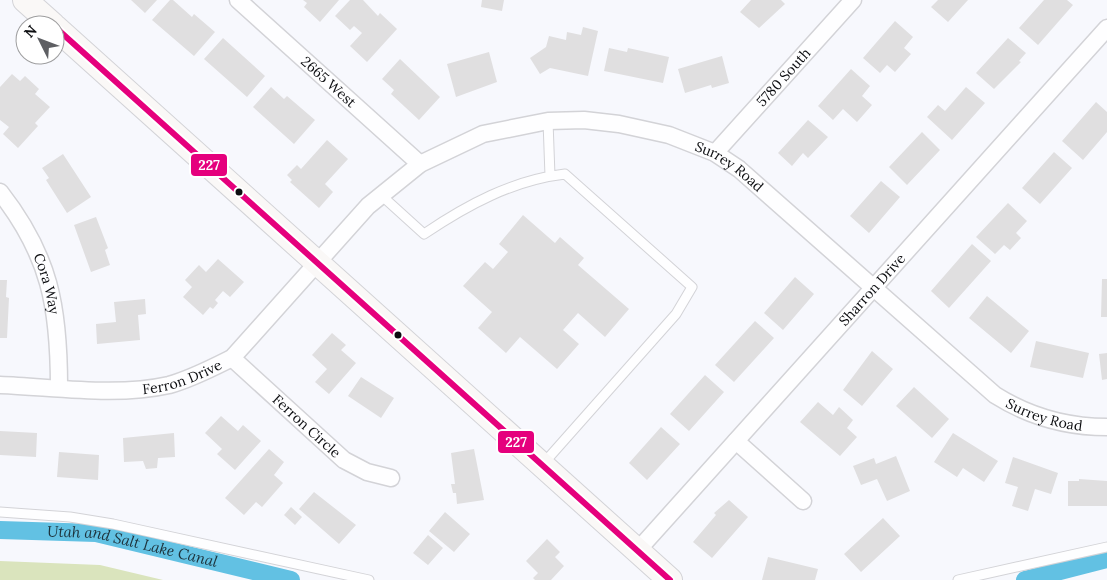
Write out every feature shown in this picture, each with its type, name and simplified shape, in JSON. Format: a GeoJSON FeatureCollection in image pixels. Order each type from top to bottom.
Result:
{"type":"FeatureCollection","features":[{"type":"Feature","properties":{"kind":"main road"},"geometry":{"type":"LineString","coordinates":[[25,0],[42,15]]}},
{"type":"Feature","properties":{"kind":"main road"},"geometry":{"type":"LineString","coordinates":[[65,36],[670,580]]}},
{"type":"Feature","properties":{"kind":"street","name":"2665 West"},"geometry":{"type":"LineString","coordinates":[[238,0],[420,164]]}},
{"type":"Feature","properties":{"kind":"street","name":"5780 South"},"geometry":{"type":"LineString","coordinates":[[715,154],[853,0]]}},
{"type":"Feature","properties":{"kind":"street","name":"Sharron Drive"},"geometry":{"type":"LineString","coordinates":[[638,550],[1107,28]]}},
{"type":"Feature","properties":{"kind":"street","name":"Surrey Road"},"geometry":{"type":"LineString","coordinates":[[318,263],[381,195],[420,164],[483,134],[548,120],[619,124],[668,135],[715,154],[760,185],[976,380],[1014,407],[1039,417],[1065,424],[1107,427]]}},
{"type":"Feature","properties":{"kind":"street","name":"Cora Way"},"geometry":{"type":"LineString","coordinates":[[0,192],[30,235],[50,285],[58,331],[59,387]]}},
{"type":"Feature","properties":{"kind":"street","name":"Ferron Drive"},"geometry":{"type":"LineString","coordinates":[[0,384],[126,391],[169,384],[192,377],[232,358],[318,263]]}},
{"type":"Feature","properties":{"kind":"street","name":"Ferron Circle"},"geometry":{"type":"LineString","coordinates":[[232,358],[344,460],[367,472],[391,478]]}},
{"type":"Feature","properties":{"kind":"street"},"geometry":{"type":"LineString","coordinates":[[736,441],[803,501]]}},
{"type":"Feature","properties":{"kind":"lane"},"geometry":{"type":"LineString","coordinates":[[548,120],[550,176]]}},
{"type":"Feature","properties":{"kind":"lane"},"geometry":{"type":"LineString","coordinates":[[381,195],[424,234],[476,202],[504,190],[550,176],[565,174],[692,287],[676,314],[543,464]]}},
{"type":"Feature","properties":{"kind":"lane"},"geometry":{"type":"LineString","coordinates":[[0,512],[70,517],[113,524],[369,580]]}},
{"type":"Feature","properties":{"kind":"lane"},"geometry":{"type":"LineString","coordinates":[[958,580],[1107,547]]}},
{"type":"Feature","properties":{"kind":"green space"},"geometry":{"type":"Polygon","coordinates":[[[0,561],[100,565],[163,580],[0,580],[0,561]]]}},
{"type":"Feature","properties":{"kind":"building"},"geometry":{"type":"Polygon","coordinates":[[[131,0],[157,0],[145,13],[131,0]]]}},
{"type":"Feature","properties":{"kind":"building"},"geometry":{"type":"Polygon","coordinates":[[[170,0],[173,0],[192,17],[194,14],[215,32],[194,56],[152,20],[170,0]]]}},
{"type":"Feature","properties":{"kind":"building"},"geometry":{"type":"Polygon","coordinates":[[[303,0],[339,0],[320,22],[304,7],[307,3],[303,0]]]}},
{"type":"Feature","properties":{"kind":"building"},"geometry":{"type":"Polygon","coordinates":[[[350,0],[363,0],[378,16],[380,13],[397,29],[367,62],[350,46],[362,33],[354,26],[350,30],[335,16],[350,0]]]}},
{"type":"Feature","properties":{"kind":"building"},"geometry":{"type":"Polygon","coordinates":[[[482,0],[504,0],[502,11],[481,7],[482,0]]]}},
{"type":"Feature","properties":{"kind":"building"},"geometry":{"type":"Polygon","coordinates":[[[751,0],[781,0],[785,4],[759,28],[740,12],[751,0]]]}},
{"type":"Feature","properties":{"kind":"building"},"geometry":{"type":"Polygon","coordinates":[[[938,0],[968,0],[948,22],[931,7],[938,0]]]}},
{"type":"Feature","properties":{"kind":"building"},"geometry":{"type":"Polygon","coordinates":[[[1044,0],[1067,0],[1073,5],[1038,45],[1019,28],[1044,0]]]}},
{"type":"Feature","properties":{"kind":"building"},"geometry":{"type":"Polygon","coordinates":[[[895,21],[913,37],[904,48],[911,54],[895,72],[887,65],[880,73],[863,58],[895,21]]]}},
{"type":"Feature","properties":{"kind":"building"},"geometry":{"type":"Polygon","coordinates":[[[583,27],[598,31],[588,76],[550,68],[540,74],[530,58],[546,47],[549,36],[566,40],[567,32],[581,35],[583,27]]]}},
{"type":"Feature","properties":{"kind":"building"},"geometry":{"type":"Polygon","coordinates":[[[223,38],[265,76],[247,97],[204,59],[223,38]]]}},
{"type":"Feature","properties":{"kind":"building"},"geometry":{"type":"Polygon","coordinates":[[[1008,38],[1026,53],[1019,61],[1021,62],[994,89],[976,73],[1008,38]]]}},
{"type":"Feature","properties":{"kind":"building"},"geometry":{"type":"Polygon","coordinates":[[[609,48],[627,52],[628,48],[669,57],[663,83],[604,71],[609,48]]]}},
{"type":"Feature","properties":{"kind":"building"},"geometry":{"type":"Polygon","coordinates":[[[489,52],[497,82],[456,97],[447,64],[489,52]]]}},
{"type":"Feature","properties":{"kind":"building"},"geometry":{"type":"Polygon","coordinates":[[[722,56],[729,83],[712,88],[711,85],[685,93],[678,69],[722,56]]]}},
{"type":"Feature","properties":{"kind":"building"},"geometry":{"type":"Polygon","coordinates":[[[400,59],[440,97],[419,120],[391,94],[394,90],[382,79],[400,59]]]}},
{"type":"Feature","properties":{"kind":"building"},"geometry":{"type":"Polygon","coordinates":[[[851,69],[870,86],[862,96],[872,105],[857,122],[843,109],[833,120],[818,106],[851,69]]]}},
{"type":"Feature","properties":{"kind":"building"},"geometry":{"type":"Polygon","coordinates":[[[12,74],[20,81],[25,76],[39,89],[35,94],[50,107],[35,123],[38,126],[18,148],[3,134],[9,127],[0,120],[0,87],[12,74]]]}},
{"type":"Feature","properties":{"kind":"building"},"geometry":{"type":"Polygon","coordinates":[[[271,87],[284,99],[287,96],[315,120],[294,144],[253,107],[271,87]]]}},
{"type":"Feature","properties":{"kind":"building"},"geometry":{"type":"Polygon","coordinates":[[[966,87],[985,103],[952,140],[927,117],[938,105],[945,111],[966,87]]]}},
{"type":"Feature","properties":{"kind":"building"},"geometry":{"type":"Polygon","coordinates":[[[1096,102],[1107,112],[1107,132],[1083,160],[1062,141],[1096,102]]]}},
{"type":"Feature","properties":{"kind":"building"},"geometry":{"type":"Polygon","coordinates":[[[808,120],[828,137],[808,158],[803,153],[792,166],[778,153],[808,120]]]}},
{"type":"Feature","properties":{"kind":"building"},"geometry":{"type":"Polygon","coordinates":[[[922,132],[940,150],[907,185],[889,167],[922,132]]]}},
{"type":"Feature","properties":{"kind":"building"},"geometry":{"type":"Polygon","coordinates":[[[327,140],[348,159],[325,184],[333,192],[319,208],[290,182],[292,180],[287,175],[297,165],[301,169],[327,140]]]}},
{"type":"Feature","properties":{"kind":"building"},"geometry":{"type":"Polygon","coordinates":[[[1054,152],[1072,168],[1040,204],[1022,188],[1054,152]]]}},
{"type":"Feature","properties":{"kind":"building"},"geometry":{"type":"Polygon","coordinates":[[[63,154],[91,197],[67,213],[46,180],[49,178],[42,168],[63,154]]]}},
{"type":"Feature","properties":{"kind":"building"},"geometry":{"type":"Polygon","coordinates":[[[881,181],[900,197],[869,233],[850,216],[881,181]]]}},
{"type":"Feature","properties":{"kind":"building"},"geometry":{"type":"Polygon","coordinates":[[[1008,203],[1027,221],[1016,233],[1021,238],[1010,250],[1004,245],[995,254],[976,237],[1008,203]]]}},
{"type":"Feature","properties":{"kind":"building"},"geometry":{"type":"Polygon","coordinates":[[[523,215],[555,243],[560,237],[584,258],[578,265],[629,309],[605,337],[578,313],[563,330],[579,344],[557,369],[520,337],[506,353],[478,328],[492,312],[463,286],[485,262],[493,269],[508,252],[499,244],[523,215]]]}},
{"type":"Feature","properties":{"kind":"building"},"geometry":{"type":"Polygon","coordinates":[[[96,217],[108,248],[105,250],[110,265],[91,272],[74,225],[96,217]]]}},
{"type":"Feature","properties":{"kind":"building"},"geometry":{"type":"Polygon","coordinates":[[[972,244],[991,261],[949,308],[931,291],[972,244]]]}},
{"type":"Feature","properties":{"kind":"building"},"geometry":{"type":"Polygon","coordinates":[[[218,259],[244,282],[230,297],[223,291],[215,300],[218,303],[213,309],[210,307],[203,315],[183,297],[192,287],[185,280],[199,265],[206,272],[218,259]]]}},
{"type":"Feature","properties":{"kind":"building"},"geometry":{"type":"Polygon","coordinates":[[[795,277],[814,294],[783,330],[764,313],[795,277]]]}},
{"type":"Feature","properties":{"kind":"building"},"geometry":{"type":"Polygon","coordinates":[[[1102,279],[1107,279],[1107,317],[1101,317],[1102,279]]]}},
{"type":"Feature","properties":{"kind":"building"},"geometry":{"type":"Polygon","coordinates":[[[0,280],[7,280],[6,297],[9,298],[7,338],[0,338],[0,280]]]}},
{"type":"Feature","properties":{"kind":"building"},"geometry":{"type":"Polygon","coordinates":[[[987,296],[1029,331],[1011,353],[969,318],[987,296]]]}},
{"type":"Feature","properties":{"kind":"building"},"geometry":{"type":"Polygon","coordinates":[[[145,299],[146,314],[138,315],[140,340],[97,344],[96,324],[116,322],[114,302],[145,299]]]}},
{"type":"Feature","properties":{"kind":"building"},"geometry":{"type":"Polygon","coordinates":[[[755,321],[774,338],[734,382],[715,365],[755,321]]]}},
{"type":"Feature","properties":{"kind":"building"},"geometry":{"type":"Polygon","coordinates":[[[332,333],[346,345],[341,350],[356,363],[329,394],[315,382],[327,369],[312,355],[332,333]]]}},
{"type":"Feature","properties":{"kind":"building"},"geometry":{"type":"Polygon","coordinates":[[[1036,341],[1089,353],[1083,378],[1030,367],[1036,341]]]}},
{"type":"Feature","properties":{"kind":"building"},"geometry":{"type":"Polygon","coordinates":[[[872,351],[893,369],[862,406],[843,390],[872,351]]]}},
{"type":"Feature","properties":{"kind":"building"},"geometry":{"type":"Polygon","coordinates":[[[1107,353],[1107,379],[1102,380],[1099,354],[1107,353]]]}},
{"type":"Feature","properties":{"kind":"building"},"geometry":{"type":"Polygon","coordinates":[[[705,375],[724,392],[689,431],[670,414],[705,375]]]}},
{"type":"Feature","properties":{"kind":"building"},"geometry":{"type":"Polygon","coordinates":[[[361,377],[394,398],[381,418],[348,396],[361,377]]]}},
{"type":"Feature","properties":{"kind":"building"},"geometry":{"type":"Polygon","coordinates":[[[914,387],[949,419],[932,438],[896,406],[914,387]]]}},
{"type":"Feature","properties":{"kind":"building"},"geometry":{"type":"Polygon","coordinates":[[[818,402],[833,415],[839,407],[853,420],[847,428],[857,437],[840,456],[800,422],[818,402]]]}},
{"type":"Feature","properties":{"kind":"building"},"geometry":{"type":"Polygon","coordinates":[[[221,416],[238,431],[243,425],[261,441],[235,470],[217,454],[222,449],[205,433],[221,416]]]}},
{"type":"Feature","properties":{"kind":"building"},"geometry":{"type":"Polygon","coordinates":[[[661,427],[680,444],[647,480],[629,463],[661,427]]]}},
{"type":"Feature","properties":{"kind":"building"},"geometry":{"type":"Polygon","coordinates":[[[0,431],[37,433],[36,457],[0,455],[0,431]]]}},
{"type":"Feature","properties":{"kind":"building"},"geometry":{"type":"Polygon","coordinates":[[[174,433],[175,457],[158,458],[157,468],[146,469],[143,461],[124,462],[123,438],[174,433]]]}},
{"type":"Feature","properties":{"kind":"building"},"geometry":{"type":"Polygon","coordinates":[[[953,433],[998,461],[984,482],[963,468],[957,477],[934,462],[953,433]]]}},
{"type":"Feature","properties":{"kind":"building"},"geometry":{"type":"Polygon","coordinates":[[[269,449],[284,462],[274,475],[283,483],[262,507],[256,502],[244,515],[225,498],[269,449]]]}},
{"type":"Feature","properties":{"kind":"building"},"geometry":{"type":"Polygon","coordinates":[[[474,449],[484,500],[457,504],[456,493],[453,493],[451,484],[455,484],[451,453],[474,449]]]}},
{"type":"Feature","properties":{"kind":"building"},"geometry":{"type":"Polygon","coordinates":[[[59,452],[99,455],[98,480],[57,477],[59,452]]]}},
{"type":"Feature","properties":{"kind":"building"},"geometry":{"type":"Polygon","coordinates":[[[896,456],[910,491],[887,501],[877,479],[861,485],[853,466],[874,458],[876,464],[896,456]]]}},
{"type":"Feature","properties":{"kind":"building"},"geometry":{"type":"Polygon","coordinates":[[[1013,457],[1058,473],[1051,494],[1035,489],[1028,511],[1012,506],[1018,487],[1005,483],[1013,457]]]}},
{"type":"Feature","properties":{"kind":"building"},"geometry":{"type":"Polygon","coordinates":[[[1079,479],[1107,481],[1107,506],[1068,506],[1068,481],[1079,481],[1079,479]]]}},
{"type":"Feature","properties":{"kind":"building"},"geometry":{"type":"Polygon","coordinates":[[[314,492],[356,525],[339,544],[299,509],[314,492]]]}},
{"type":"Feature","properties":{"kind":"building"},"geometry":{"type":"Polygon","coordinates":[[[729,500],[748,517],[712,558],[693,542],[716,515],[714,513],[729,500]]]}},
{"type":"Feature","properties":{"kind":"building"},"geometry":{"type":"Polygon","coordinates":[[[291,507],[302,517],[295,525],[284,515],[291,507]]]}},
{"type":"Feature","properties":{"kind":"building"},"geometry":{"type":"Polygon","coordinates":[[[445,512],[470,534],[454,552],[429,531],[445,512]]]}},
{"type":"Feature","properties":{"kind":"building"},"geometry":{"type":"Polygon","coordinates":[[[883,518],[900,536],[861,572],[844,554],[883,518]]]}},
{"type":"Feature","properties":{"kind":"building"},"geometry":{"type":"Polygon","coordinates":[[[428,535],[443,548],[428,565],[413,553],[428,535]]]}},
{"type":"Feature","properties":{"kind":"building"},"geometry":{"type":"Polygon","coordinates":[[[547,539],[560,552],[555,557],[564,566],[551,580],[535,580],[533,578],[538,573],[526,561],[547,539]]]}},
{"type":"Feature","properties":{"kind":"building"},"geometry":{"type":"Polygon","coordinates":[[[768,557],[818,569],[815,580],[762,580],[768,557]]]}},
{"type":"Feature","properties":{"kind":"waterway","name":"Utah and Salt Lake Canal"},"geometry":{"type":"LineString","coordinates":[[0,530],[96,533],[291,580]]}},
{"type":"Feature","properties":{"kind":"waterway","name":"Utah and Salt Lake Canal"},"geometry":{"type":"LineString","coordinates":[[1025,580],[1107,559]]}},
{"type":"Feature","properties":{"kind":"transit line","name":"227"},"geometry":{"type":"LineString","coordinates":[[65,36],[670,580]]}}]}
